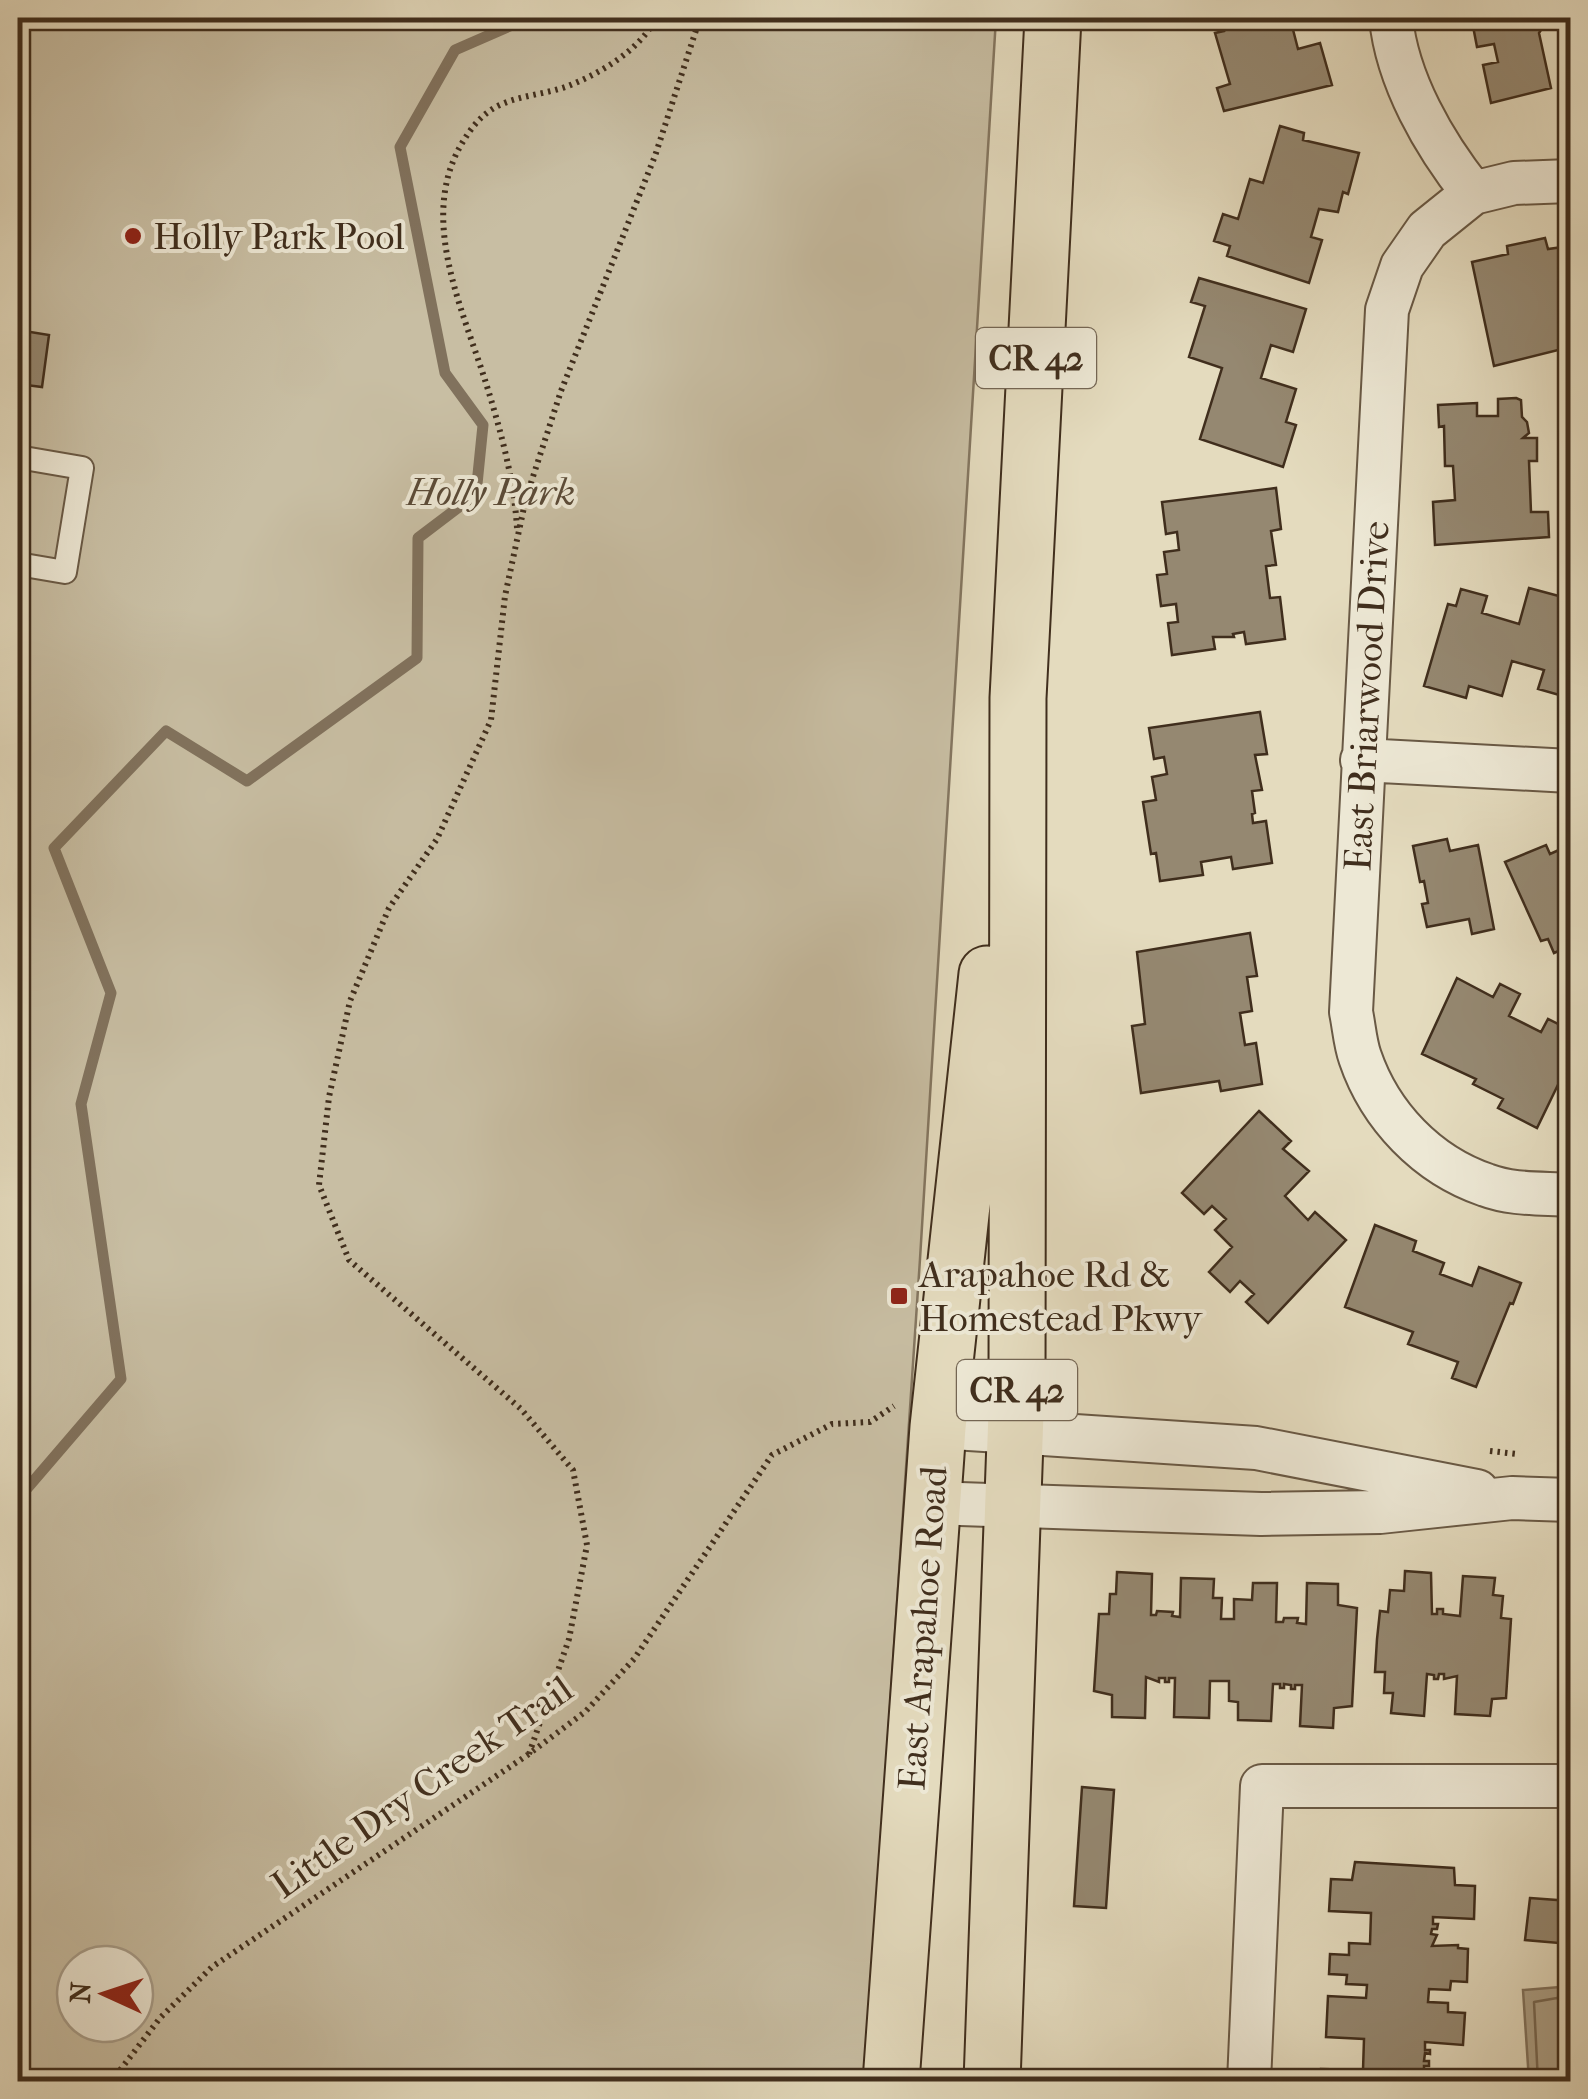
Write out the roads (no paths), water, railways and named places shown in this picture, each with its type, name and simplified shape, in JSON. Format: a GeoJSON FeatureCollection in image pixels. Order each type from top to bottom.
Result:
{"type":"FeatureCollection","features":[{"type":"Feature","properties":{"kind":"main road","name":"East Arapahoe Road"},"geometry":{"type":"LineString","coordinates":[[992,2082],[1015,1431],[1018,698],[1053,18]]}},
{"type":"Feature","properties":{"kind":"main road","name":"East Arapahoe Road"},"geometry":{"type":"LineString","coordinates":[[891,2082],[931,1502],[919,1411],[1018,698]]}},
{"type":"Feature","properties":{"kind":"street"},"geometry":{"type":"LineString","coordinates":[[1391,18],[1394,45],[1419,106],[1447,160],[1473,193]]}},
{"type":"Feature","properties":{"kind":"street","name":"East Briarwood Drive"},"geometry":{"type":"LineString","coordinates":[[1570,181],[1514,183],[1473,193],[1427,230],[1402,266],[1387,310],[1351,1012],[1359,1056],[1382,1106],[1417,1145],[1449,1168],[1487,1186],[1570,1195]]}},
{"type":"Feature","properties":{"kind":"street"},"geometry":{"type":"LineString","coordinates":[[1362,760],[1570,770]]}},
{"type":"Feature","properties":{"kind":"street"},"geometry":{"type":"LineString","coordinates":[[919,1411],[1015,1431],[1256,1448],[1512,1498]]}},
{"type":"Feature","properties":{"kind":"street"},"geometry":{"type":"LineString","coordinates":[[931,1502],[1261,1514],[1380,1512],[1512,1498],[1570,1500]]}},
{"type":"Feature","properties":{"kind":"street"},"geometry":{"type":"LineString","coordinates":[[1249,2082],[1262,1786],[1570,1786]]}},
{"type":"Feature","properties":{"kind":"lane"},"geometry":{"type":"LineString","coordinates":[[18,457],[82,468],[65,572],[18,564]]}},
{"type":"Feature","properties":{"kind":"water"},"geometry":{"type":"Polygon","coordinates":[[[1560,1987],[1570,1992],[1570,2081],[1529,2081],[1523,1990],[1560,1987]]]}},
{"type":"Feature","properties":{"kind":"waterway"},"geometry":{"type":"LineString","coordinates":[[18,1499],[121,1379],[81,1104],[111,993],[54,848],[166,731],[247,781],[417,658],[418,538],[476,494],[483,425],[445,373],[400,147],[455,50],[528,18]]}},
{"type":"Feature","properties":{"kind":"place","name":"Holly Park Pool"},"geometry":{"type":"Point","coordinates":[133,236]}},
{"type":"Feature","properties":{"kind":"place","name":"Arapahoe Rd & Homestead Pkwy"},"geometry":{"type":"Point","coordinates":[899,1296]}},
{"type":"Feature","properties":{"kind":"park label","name":"Holly Park"},"geometry":{"type":"Point","coordinates":[491,492]}}]}
